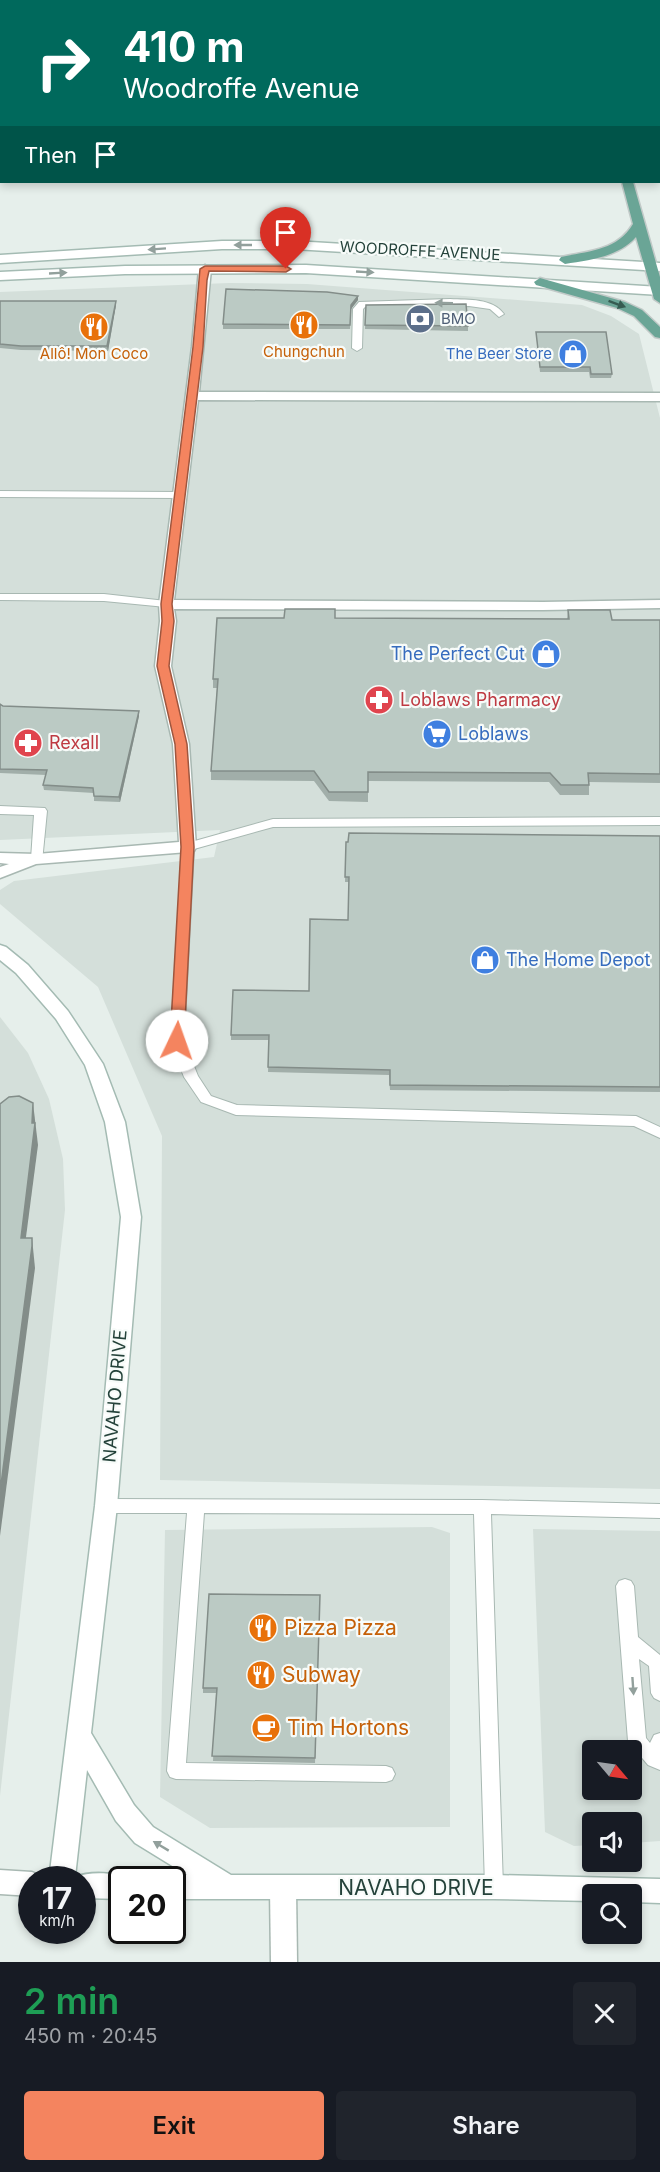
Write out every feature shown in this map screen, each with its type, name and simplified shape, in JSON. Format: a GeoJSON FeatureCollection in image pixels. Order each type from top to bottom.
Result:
{"type":"FeatureCollection","features":[{"type":"Feature","properties":{"kind":"main road"},"geometry":{"type":"LineString","coordinates":[[627,183],[655,266],[659,294]]}},
{"type":"Feature","properties":{"kind":"main road"},"geometry":{"type":"LineString","coordinates":[[566,260],[616,248],[626,243],[639,223]]}},
{"type":"Feature","properties":{"kind":"main road"},"geometry":{"type":"LineString","coordinates":[[540,282],[621,305],[638,313],[660,334]]}},
{"type":"Feature","properties":{"kind":"street","name":"WOODROFFE AVENUE"},"geometry":{"type":"LineString","coordinates":[[0,260],[222,245],[294,245],[655,266]]}},
{"type":"Feature","properties":{"kind":"street"},"geometry":{"type":"LineString","coordinates":[[0,858],[37,859],[188,847],[181,744],[163,666],[168,621],[166,604],[205,269]]}},
{"type":"Feature","properties":{"kind":"street","name":"WOODROFFE AVENUE"},"geometry":{"type":"LineString","coordinates":[[0,276],[125,270],[306,269],[540,282],[659,294]]}},
{"type":"Feature","properties":{"kind":"street"},"geometry":{"type":"LineString","coordinates":[[192,396],[660,397]]}},
{"type":"Feature","properties":{"kind":"street"},"geometry":{"type":"LineString","coordinates":[[166,604],[543,606],[660,604]]}},
{"type":"Feature","properties":{"kind":"street"},"geometry":{"type":"LineString","coordinates":[[0,873],[37,859]]}},
{"type":"Feature","properties":{"kind":"street","name":"NAVAHO DRIVE"},"geometry":{"type":"LineString","coordinates":[[0,951],[22,969],[62,1015],[94,1064],[115,1122],[131,1217],[106,1506],[64,1866]]}},
{"type":"Feature","properties":{"kind":"street"},"geometry":{"type":"LineString","coordinates":[[79,1734],[125,1813],[144,1835],[229,1888]]}},
{"type":"Feature","properties":{"kind":"street"},"geometry":{"type":"LineString","coordinates":[[0,1882],[18,1883]]}},
{"type":"Feature","properties":{"kind":"street","name":"NAVAHO DRIVE"},"geometry":{"type":"LineString","coordinates":[[186,1887],[283,1889],[494,1887],[660,1891]]}},
{"type":"Feature","properties":{"kind":"street"},"geometry":{"type":"LineString","coordinates":[[283,1889],[284,1962]]}},
{"type":"Feature","properties":{"kind":"lane"},"geometry":{"type":"LineString","coordinates":[[357,348],[358,309],[362,304],[422,302],[482,304],[494,307],[499,314]]}},
{"type":"Feature","properties":{"kind":"lane"},"geometry":{"type":"LineString","coordinates":[[0,494],[179,495]]}},
{"type":"Feature","properties":{"kind":"lane"},"geometry":{"type":"LineString","coordinates":[[0,597],[118,598],[166,604]]}},
{"type":"Feature","properties":{"kind":"lane"},"geometry":{"type":"LineString","coordinates":[[0,810],[41,811],[37,859]]}},
{"type":"Feature","properties":{"kind":"lane"},"geometry":{"type":"LineString","coordinates":[[660,821],[273,823],[188,847],[177,1041],[191,1077],[206,1099],[236,1110],[636,1120],[660,1133]]}},
{"type":"Feature","properties":{"kind":"lane"},"geometry":{"type":"LineString","coordinates":[[106,1506],[482,1507],[660,1511]]}},
{"type":"Feature","properties":{"kind":"lane"},"geometry":{"type":"LineString","coordinates":[[196,1506],[176,1771],[386,1774]]}},
{"type":"Feature","properties":{"kind":"lane"},"geometry":{"type":"LineString","coordinates":[[482,1507],[494,1887]]}},
{"type":"Feature","properties":{"kind":"lane"},"geometry":{"type":"LineString","coordinates":[[625,1586],[637,1741],[657,1761]]}},
{"type":"Feature","properties":{"kind":"lane"},"geometry":{"type":"LineString","coordinates":[[629,1640],[657,1663],[660,1693]]}},
{"type":"Feature","properties":{"kind":"lane"},"geometry":{"type":"LineString","coordinates":[[657,1761],[660,1741]]}},
{"type":"Feature","properties":{"kind":"shaded area"},"geometry":{"type":"Polygon","coordinates":[[[229,283],[307,284],[582,305],[611,316],[639,334],[660,418],[660,1489],[160,1480],[162,1136],[98,987],[0,904],[0,890],[14,881],[214,857],[220,830],[0,840],[0,292],[229,283]]]}},
{"type":"Feature","properties":{"kind":"shaded area"},"geometry":{"type":"Polygon","coordinates":[[[0,1017],[28,1053],[49,1099],[63,1159],[65,1210],[0,1796],[0,1017]]]}},
{"type":"Feature","properties":{"kind":"shaded area"},"geometry":{"type":"Polygon","coordinates":[[[432,1527],[450,1533],[450,1827],[210,1828],[160,1797],[165,1530],[432,1527]]]}},
{"type":"Feature","properties":{"kind":"shaded area"},"geometry":{"type":"Polygon","coordinates":[[[533,1529],[660,1531],[660,1841],[642,1842],[642,1812],[582,1812],[582,1846],[574,1846],[545,1832],[533,1529]]]}},
{"type":"Feature","properties":{"kind":"building"},"geometry":{"type":"Polygon","coordinates":[[[226,289],[327,292],[358,296],[351,305],[350,325],[223,324],[226,289]]]}},
{"type":"Feature","properties":{"kind":"building"},"geometry":{"type":"Polygon","coordinates":[[[0,301],[116,301],[107,346],[0,344],[0,301]]]}},
{"type":"Feature","properties":{"kind":"building","name":"BMO"},"geometry":{"type":"Polygon","coordinates":[[[466,304],[468,326],[365,325],[366,305],[466,304]]]}},
{"type":"Feature","properties":{"kind":"building","name":"The Beer Store"},"geometry":{"type":"Polygon","coordinates":[[[536,332],[606,332],[612,374],[591,374],[590,367],[540,367],[536,332]]]}},
{"type":"Feature","properties":{"kind":"building","name":"Loblaws"},"geometry":{"type":"Polygon","coordinates":[[[285,609],[335,609],[335,618],[569,619],[568,610],[610,610],[612,620],[660,620],[660,774],[588,773],[589,785],[561,785],[550,773],[368,772],[368,792],[329,792],[314,771],[211,771],[218,679],[213,679],[217,618],[284,618],[285,609]]]}},
{"type":"Feature","properties":{"kind":"building"},"geometry":{"type":"Polygon","coordinates":[[[0,704],[3,706],[139,711],[119,797],[94,796],[93,788],[43,785],[47,770],[0,769],[0,704]]]}},
{"type":"Feature","properties":{"kind":"building","name":"The Home Depot"},"geometry":{"type":"Polygon","coordinates":[[[349,833],[660,836],[660,1087],[390,1085],[390,1070],[268,1067],[269,1035],[231,1035],[233,990],[309,991],[310,919],[348,920],[349,877],[345,877],[346,842],[348,842],[349,833]]]}},
{"type":"Feature","properties":{"kind":"building"},"geometry":{"type":"Polygon","coordinates":[[[19,1096],[33,1103],[32,1123],[35,1123],[21,1238],[32,1238],[32,1246],[0,1492],[0,1104],[9,1097],[19,1096]]]}},
{"type":"Feature","properties":{"kind":"building"},"geometry":{"type":"Polygon","coordinates":[[[209,1594],[320,1595],[315,1758],[212,1756],[217,1688],[203,1688],[209,1594]]]}},
{"type":"Feature","properties":{"kind":"place","name":"BMO"},"geometry":{"type":"Point","coordinates":[420,319]}},
{"type":"Feature","properties":{"kind":"place","name":"Chungchun"},"geometry":{"type":"Point","coordinates":[304,325]}},
{"type":"Feature","properties":{"kind":"place","name":"Allô! Mon Coco"},"geometry":{"type":"Point","coordinates":[94,327]}},
{"type":"Feature","properties":{"kind":"place","name":"The Beer Store"},"geometry":{"type":"Point","coordinates":[573,354]}},
{"type":"Feature","properties":{"kind":"place","name":"The Perfect Cut"},"geometry":{"type":"Point","coordinates":[546,654]}},
{"type":"Feature","properties":{"kind":"place","name":"Loblaws Pharmacy"},"geometry":{"type":"Point","coordinates":[379,700]}},
{"type":"Feature","properties":{"kind":"place","name":"Loblaws"},"geometry":{"type":"Point","coordinates":[437,734]}},
{"type":"Feature","properties":{"kind":"place","name":"Rexall"},"geometry":{"type":"Point","coordinates":[28,743]}},
{"type":"Feature","properties":{"kind":"place","name":"The Home Depot"},"geometry":{"type":"Point","coordinates":[485,960]}},
{"type":"Feature","properties":{"kind":"place","name":"Pizza Pizza"},"geometry":{"type":"Point","coordinates":[263,1628]}},
{"type":"Feature","properties":{"kind":"place","name":"Subway"},"geometry":{"type":"Point","coordinates":[261,1675]}},
{"type":"Feature","properties":{"kind":"place","name":"Tim Hortons"},"geometry":{"type":"Point","coordinates":[266,1728]}},
{"type":"Feature","properties":{"kind":"route"},"geometry":{"type":"LineString","coordinates":[[177,1041],[188,847],[181,744],[163,666],[168,621],[166,604],[198,347],[203,280],[205,269],[286,269]]}}]}
